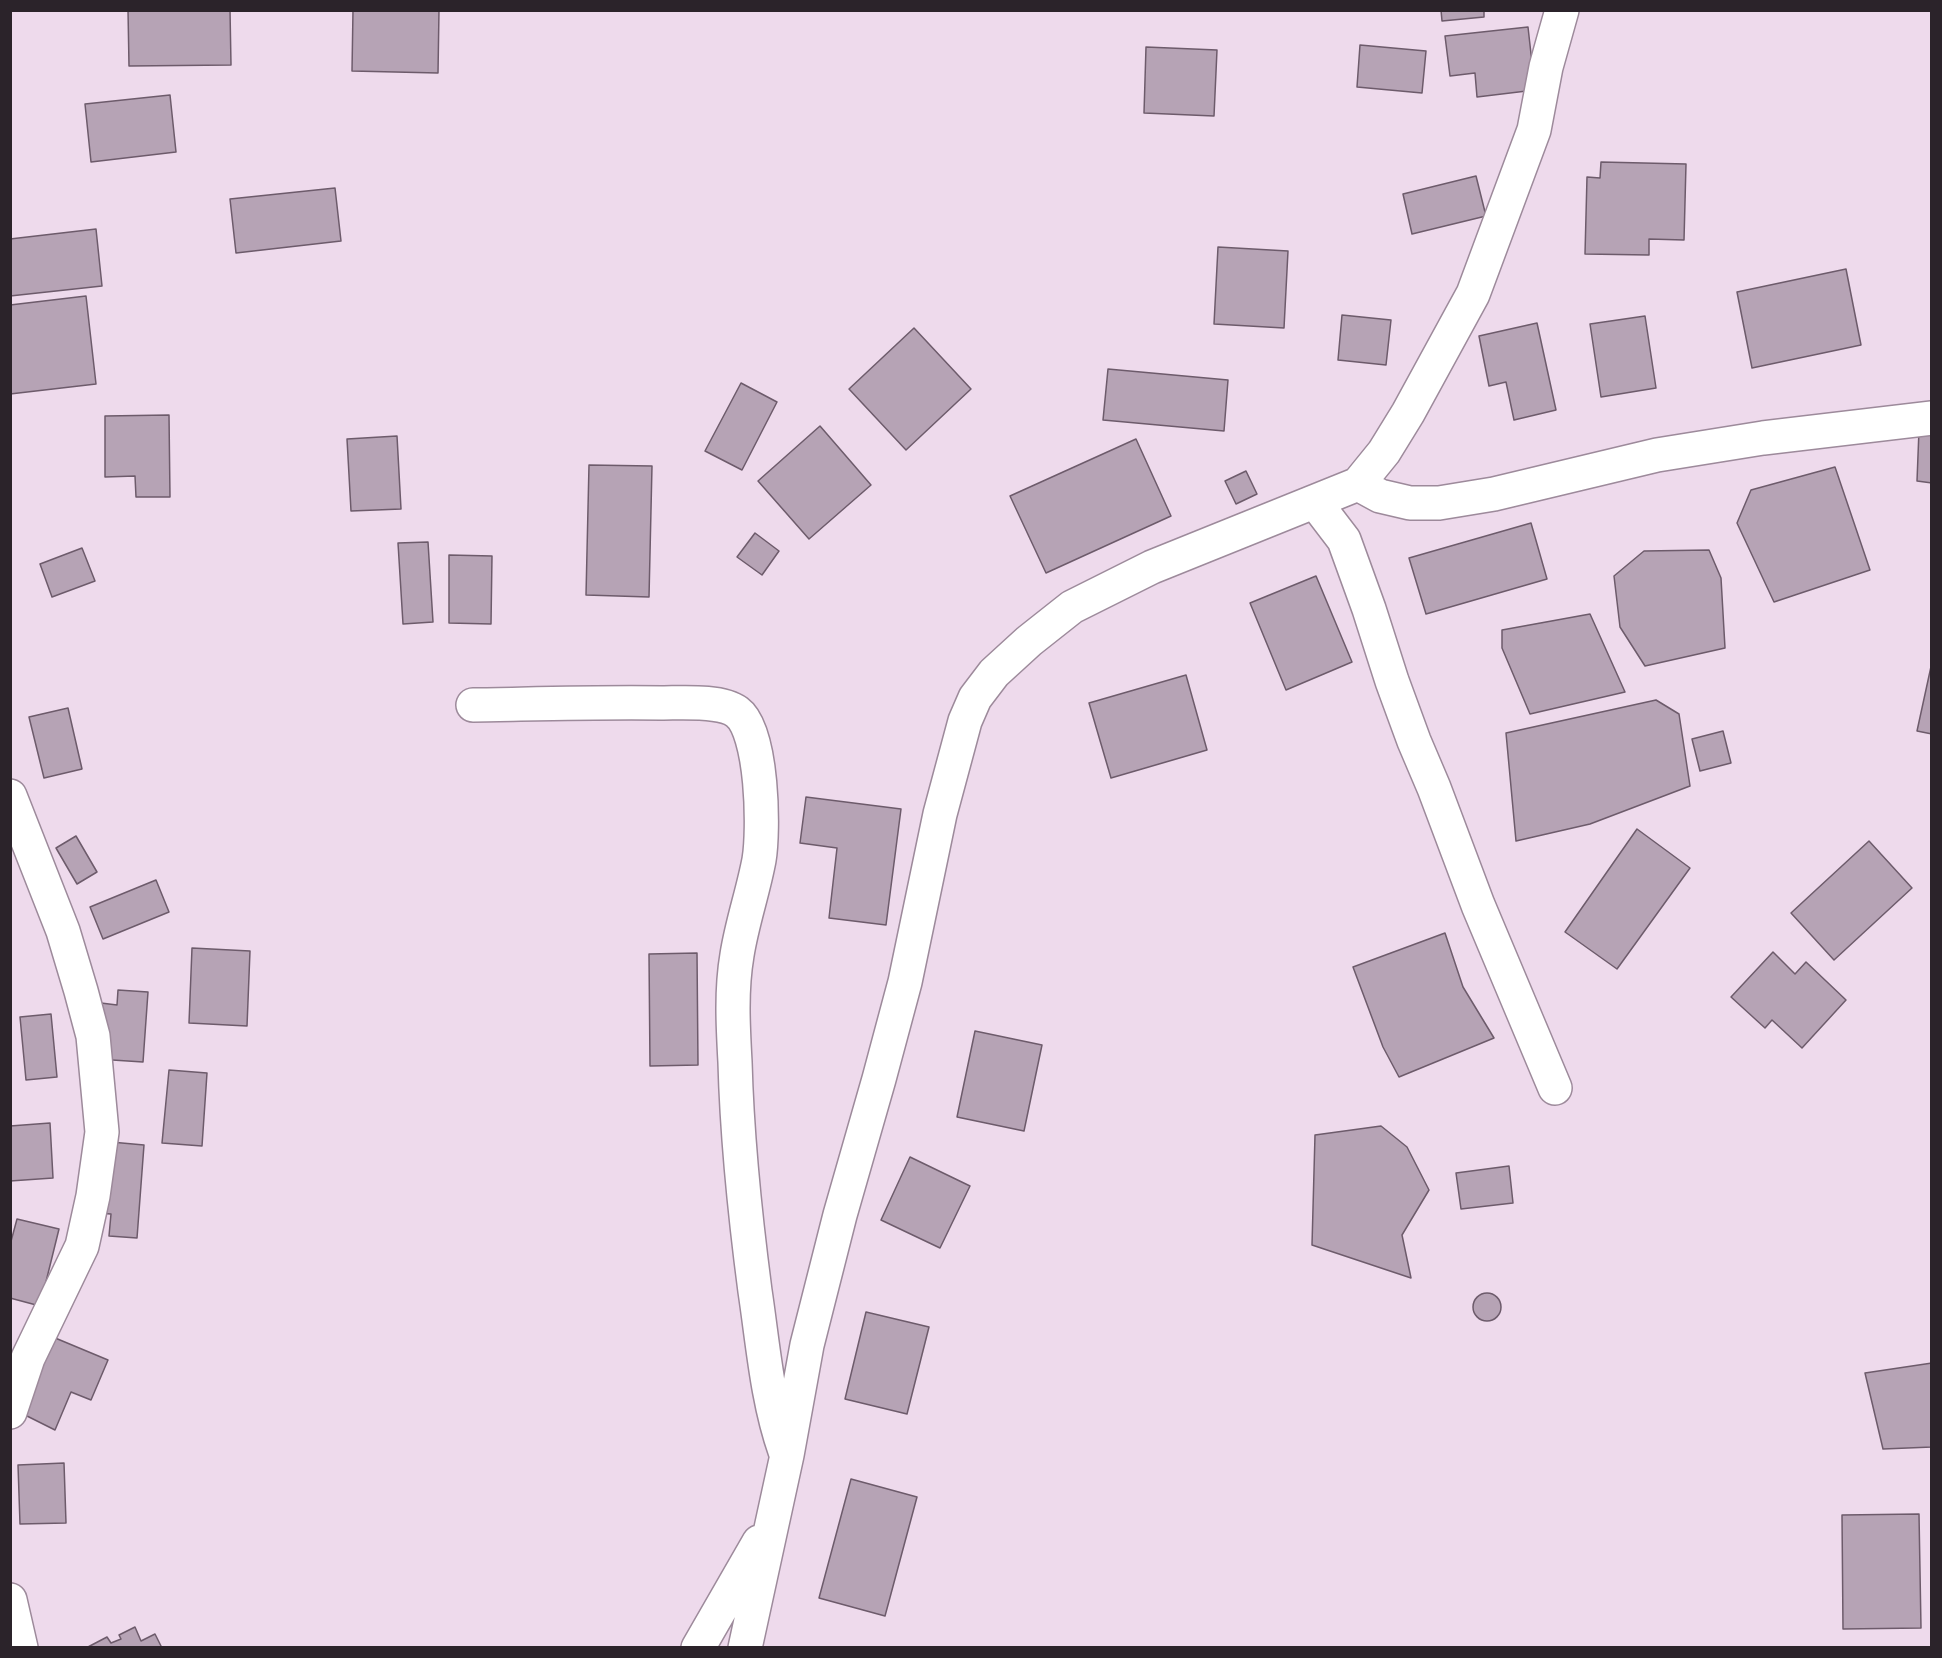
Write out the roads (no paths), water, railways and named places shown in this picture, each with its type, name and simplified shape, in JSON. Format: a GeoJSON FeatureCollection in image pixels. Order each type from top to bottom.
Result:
{"type":"FeatureCollection","features":[{"type":"Feature","properties":{"kind":"street"},"geometry":{"type":"LineString","coordinates":[[746,1647],[787,1455],[810,1333],[840,1215],[905,982],[940,814],[965,721],[975,698],[994,673],[1029,641],[1072,607],[1152,567],[1358,484],[1384,452],[1408,413],[1473,294],[1533,130],[1546,67],[1562,10]]}},
{"type":"Feature","properties":{"kind":"street"},"geometry":{"type":"LineString","coordinates":[[1358,484],[1380,496],[1410,503],[1439,503],[1494,494],[1657,455],[1763,438],[1932,418]]}},
{"type":"Feature","properties":{"kind":"street"},"geometry":{"type":"LineString","coordinates":[[1315,502],[1344,540],[1414,741],[1478,905],[1555,1088]]}},
{"type":"Feature","properties":{"kind":"street"},"geometry":{"type":"LineString","coordinates":[[473,705],[612,702],[723,706],[737,712],[746,722],[751,733],[760,784],[759,857],[751,897],[740,932],[734,969],[736,1098],[746,1219],[763,1349],[776,1424],[787,1455]]}},
{"type":"Feature","properties":{"kind":"street"},"geometry":{"type":"LineString","coordinates":[[10,796],[63,932],[81,991],[93,1036],[102,1132],[93,1196],[82,1246],[28,1358],[10,1412]]}},
{"type":"Feature","properties":{"kind":"street"},"geometry":{"type":"LineString","coordinates":[[698,1647],[773,1517]]}},
{"type":"Feature","properties":{"kind":"street"},"geometry":{"type":"LineString","coordinates":[[10,1600],[21,1647]]}}]}
